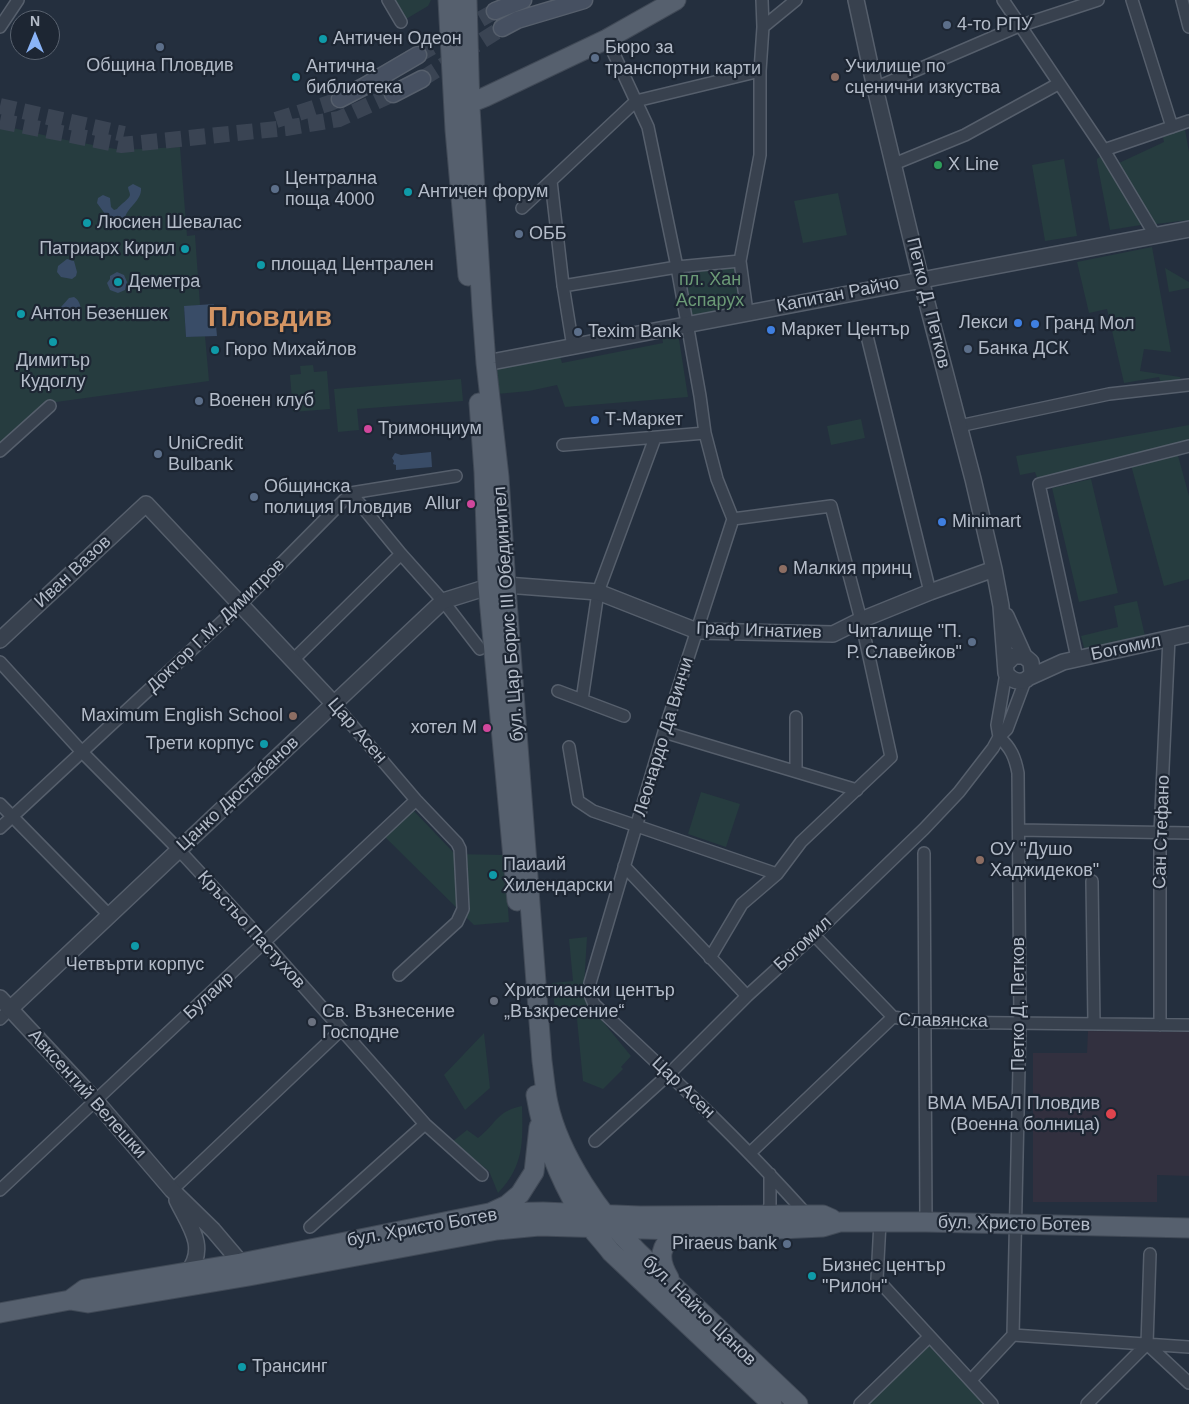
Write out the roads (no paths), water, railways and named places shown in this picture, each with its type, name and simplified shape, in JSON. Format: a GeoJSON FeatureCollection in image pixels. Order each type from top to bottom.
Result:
{"type":"FeatureCollection","features":[{"type":"Feature","properties":{"kind":"main road","name":"бул. Цар Борис III Обединител"},"geometry":{"type":"LineString","coordinates":[[448,0],[453,95],[484,472],[497,586],[542,1061],[548,1104],[559,1136],[576,1171],[604,1214]]}},
{"type":"Feature","properties":{"kind":"main road","name":"бул. Цар Борис III Обединител"},"geometry":{"type":"LineString","coordinates":[[467,0],[470,103],[486,363],[499,478],[497,586],[532,1071],[540,1121],[546,1141],[586,1221]]}},
{"type":"Feature","properties":{"kind":"main road"},"geometry":{"type":"LineString","coordinates":[[495,11],[524,0]]}},
{"type":"Feature","properties":{"kind":"main road"},"geometry":{"type":"LineString","coordinates":[[502,28],[517,20],[584,0]]}},
{"type":"Feature","properties":{"kind":"main road"},"geometry":{"type":"LineString","coordinates":[[453,95],[462,103],[470,103],[607,39],[676,0]]}},
{"type":"Feature","properties":{"kind":"main road"},"geometry":{"type":"LineString","coordinates":[[340,98],[365,86],[418,55]]}},
{"type":"Feature","properties":{"kind":"main road"},"geometry":{"type":"LineString","coordinates":[[393,94],[422,79]]}},
{"type":"Feature","properties":{"kind":"main road"},"geometry":{"type":"LineString","coordinates":[[489,1213],[507,1205],[520,1194],[534,1172],[540,1121]]}},
{"type":"Feature","properties":{"kind":"main road","name":"бул. Христо Ботев"},"geometry":{"type":"LineString","coordinates":[[0,1313],[70,1300],[88,1303],[245,1270],[489,1213],[586,1221],[616,1229],[677,1230],[823,1227],[840,1222],[1189,1228]]}},
{"type":"Feature","properties":{"kind":"main road","name":"бул. Христо Ботев"},"geometry":{"type":"LineString","coordinates":[[70,1300],[85,1289],[188,1272],[245,1270],[497,1230],[586,1221],[604,1214],[640,1216],[807,1215],[823,1216],[840,1222]]}},
{"type":"Feature","properties":{"kind":"main road","name":"бул. Найчо Цанов"},"geometry":{"type":"LineString","coordinates":[[604,1214],[616,1229],[673,1286],[798,1404]]}},
{"type":"Feature","properties":{"kind":"main road","name":"бул. Найчо Цанов"},"geometry":{"type":"LineString","coordinates":[[586,1221],[611,1252],[702,1340],[772,1404]]}},
{"type":"Feature","properties":{"kind":"main road"},"geometry":{"type":"LineString","coordinates":[[673,1286],[662,1266],[661,1255],[667,1240],[677,1230]]}},
{"type":"Feature","properties":{"kind":"main road"},"geometry":{"type":"LineString","coordinates":[[702,1340],[754,1404]]}},
{"type":"Feature","properties":{"kind":"street"},"geometry":{"type":"LineString","coordinates":[[1,22],[18,0]]}},
{"type":"Feature","properties":{"kind":"street"},"geometry":{"type":"LineString","coordinates":[[388,0],[401,22]]}},
{"type":"Feature","properties":{"kind":"street"},"geometry":{"type":"LineString","coordinates":[[747,312],[740,261],[760,155],[762,0]]}},
{"type":"Feature","properties":{"kind":"street"},"geometry":{"type":"LineString","coordinates":[[763,26],[796,0]]}},
{"type":"Feature","properties":{"kind":"street","name":"Петко Д. Петков"},"geometry":{"type":"LineString","coordinates":[[856,0],[921,280],[994,569],[1001,606],[1007,668]]}},
{"type":"Feature","properties":{"kind":"street"},"geometry":{"type":"LineString","coordinates":[[1003,0],[1104,150],[1155,235]]}},
{"type":"Feature","properties":{"kind":"street"},"geometry":{"type":"LineString","coordinates":[[875,88],[1019,26],[1085,2],[1098,0]]}},
{"type":"Feature","properties":{"kind":"street"},"geometry":{"type":"LineString","coordinates":[[1132,0],[1172,127]]}},
{"type":"Feature","properties":{"kind":"street"},"geometry":{"type":"LineString","coordinates":[[1182,0],[1189,27]]}},
{"type":"Feature","properties":{"kind":"street"},"geometry":{"type":"LineString","coordinates":[[607,39],[648,127],[688,324],[705,433],[718,479],[733,519],[831,506],[861,620],[891,757],[800,842],[777,874],[742,904],[710,958]]}},
{"type":"Feature","properties":{"kind":"street"},"geometry":{"type":"LineString","coordinates":[[522,208],[636,101],[760,71]]}},
{"type":"Feature","properties":{"kind":"street"},"geometry":{"type":"LineString","coordinates":[[894,164],[965,135],[1058,84]]}},
{"type":"Feature","properties":{"kind":"street"},"geometry":{"type":"LineString","coordinates":[[1104,150],[1189,121]]}},
{"type":"Feature","properties":{"kind":"street"},"geometry":{"type":"LineString","coordinates":[[551,181],[563,286],[573,347]]}},
{"type":"Feature","properties":{"kind":"street","name":"Капитан Райчо"},"geometry":{"type":"LineString","coordinates":[[486,363],[1189,228]]}},
{"type":"Feature","properties":{"kind":"street"},"geometry":{"type":"LineString","coordinates":[[563,286],[677,267],[740,261]]}},
{"type":"Feature","properties":{"kind":"street"},"geometry":{"type":"LineString","coordinates":[[866,332],[930,592]]}},
{"type":"Feature","properties":{"kind":"street"},"geometry":{"type":"LineString","coordinates":[[959,426],[1109,394],[1189,385]]}},
{"type":"Feature","properties":{"kind":"street"},"geometry":{"type":"LineString","coordinates":[[0,450],[50,406]]}},
{"type":"Feature","properties":{"kind":"street"},"geometry":{"type":"LineString","coordinates":[[563,445],[705,433]]}},
{"type":"Feature","properties":{"kind":"street"},"geometry":{"type":"LineString","coordinates":[[582,700],[598,592],[655,438]]}},
{"type":"Feature","properties":{"kind":"street"},"geometry":{"type":"LineString","coordinates":[[1070,660],[1039,484],[1189,446]]}},
{"type":"Feature","properties":{"kind":"street"},"geometry":{"type":"LineString","coordinates":[[351,493],[456,476]]}},
{"type":"Feature","properties":{"kind":"street"},"geometry":{"type":"LineString","coordinates":[[351,493],[443,601],[480,649]]}},
{"type":"Feature","properties":{"kind":"street","name":"Доктор Г.М. Димитров"},"geometry":{"type":"LineString","coordinates":[[0,828],[83,753],[240,605],[351,493]]}},
{"type":"Feature","properties":{"kind":"street","name":"Цар Асен"},"geometry":{"type":"LineString","coordinates":[[146,504],[334,704],[416,800],[457,843],[460,849],[463,909],[457,922],[399,975]]}},
{"type":"Feature","properties":{"kind":"street","name":"Иван Вазов"},"geometry":{"type":"LineString","coordinates":[[0,640],[146,504]]}},
{"type":"Feature","properties":{"kind":"street","name":"Леонардо Да Винчи"},"geometry":{"type":"LineString","coordinates":[[594,1004],[590,992],[590,983],[664,732],[733,519]]}},
{"type":"Feature","properties":{"kind":"street"},"geometry":{"type":"LineString","coordinates":[[293,660],[401,554]]}},
{"type":"Feature","properties":{"kind":"street","name":"Граф Игнатиев"},"geometry":{"type":"LineString","coordinates":[[497,586],[598,592],[697,631],[833,634],[861,620],[930,592],[994,569]]}},
{"type":"Feature","properties":{"kind":"street","name":"Цанко Дюстабанов"},"geometry":{"type":"LineString","coordinates":[[3,1009],[109,915],[443,601],[497,586]]}},
{"type":"Feature","properties":{"kind":"street","name":"Петко Д. Петков"},"geometry":{"type":"LineString","coordinates":[[1001,606],[1026,657]]}},
{"type":"Feature","properties":{"kind":"street","name":"Богомил"},"geometry":{"type":"LineString","coordinates":[[595,1141],[669,1074],[746,996],[814,935],[924,829],[958,792],[993,748],[998,737],[1007,728],[1028,679],[1070,660],[1189,634]]}},
{"type":"Feature","properties":{"kind":"street","name":"Сан Стефано"},"geometry":{"type":"LineString","coordinates":[[1160,1025],[1160,833],[1169,638]]}},
{"type":"Feature","properties":{"kind":"street"},"geometry":{"type":"LineString","coordinates":[[1014,656],[1026,657],[1033,668],[1028,679],[1014,681],[1007,668],[1014,656]]}},
{"type":"Feature","properties":{"kind":"street","name":"Богомил"},"geometry":{"type":"LineString","coordinates":[[1026,657],[1070,660]]}},
{"type":"Feature","properties":{"kind":"street","name":"Кръстьо Пастухов"},"geometry":{"type":"LineString","coordinates":[[0,662],[83,753],[179,850],[265,943],[425,1124],[482,1175]]}},
{"type":"Feature","properties":{"kind":"street","name":"Богомил"},"geometry":{"type":"LineString","coordinates":[[998,737],[997,726],[1007,668]]}},
{"type":"Feature","properties":{"kind":"street"},"geometry":{"type":"LineString","coordinates":[[558,691],[624,716]]}},
{"type":"Feature","properties":{"kind":"street"},"geometry":{"type":"LineString","coordinates":[[796,717],[796,770]]}},
{"type":"Feature","properties":{"kind":"street"},"geometry":{"type":"LineString","coordinates":[[664,732],[796,770],[857,790]]}},
{"type":"Feature","properties":{"kind":"street","name":"Петко Д. Петков"},"geometry":{"type":"LineString","coordinates":[[998,737],[1010,747],[1016,761],[1018,773],[1020,1023],[1013,1335]]}},
{"type":"Feature","properties":{"kind":"street"},"geometry":{"type":"LineString","coordinates":[[569,747],[578,801],[593,812],[777,874]]}},
{"type":"Feature","properties":{"kind":"street","name":"Булаир"},"geometry":{"type":"LineString","coordinates":[[0,1190],[416,800]]}},
{"type":"Feature","properties":{"kind":"street"},"geometry":{"type":"LineString","coordinates":[[0,804],[109,915]]}},
{"type":"Feature","properties":{"kind":"street"},"geometry":{"type":"LineString","coordinates":[[1019,830],[1189,833]]}},
{"type":"Feature","properties":{"kind":"street"},"geometry":{"type":"LineString","coordinates":[[924,853],[926,1222]]}},
{"type":"Feature","properties":{"kind":"street"},"geometry":{"type":"LineString","coordinates":[[624,866],[746,996]]}},
{"type":"Feature","properties":{"kind":"street"},"geometry":{"type":"LineString","coordinates":[[1092,881],[1094,1024]]}},
{"type":"Feature","properties":{"kind":"street"},"geometry":{"type":"LineString","coordinates":[[814,935],[893,1017]]}},
{"type":"Feature","properties":{"kind":"street","name":"Цар Асен"},"geometry":{"type":"LineString","coordinates":[[594,1004],[750,1153],[807,1215]]}},
{"type":"Feature","properties":{"kind":"street","name":"Авксентий Велешки"},"geometry":{"type":"LineString","coordinates":[[3,1009],[95,1100],[172,1190],[213,1230],[245,1270]]}},
{"type":"Feature","properties":{"kind":"street","name":"Славянска"},"geometry":{"type":"LineString","coordinates":[[750,1153],[893,1017],[924,1022],[1189,1026]]}},
{"type":"Feature","properties":{"kind":"street"},"geometry":{"type":"LineString","coordinates":[[172,1190],[341,1030]]}},
{"type":"Feature","properties":{"kind":"street"},"geometry":{"type":"LineString","coordinates":[[310,1227],[425,1124]]}},
{"type":"Feature","properties":{"kind":"street"},"geometry":{"type":"LineString","coordinates":[[761,1215],[769,1209],[770,1174]]}},
{"type":"Feature","properties":{"kind":"street","name":"Авксентий Велешки"},"geometry":{"type":"LineString","coordinates":[[172,1190],[196,1238],[197,1256],[194,1265],[188,1272]]}},
{"type":"Feature","properties":{"kind":"street"},"geometry":{"type":"LineString","coordinates":[[880,1222],[877,1279],[992,1404]]}},
{"type":"Feature","properties":{"kind":"street"},"geometry":{"type":"LineString","coordinates":[[1087,1404],[1147,1344],[1150,1254]]}},
{"type":"Feature","properties":{"kind":"street"},"geometry":{"type":"LineString","coordinates":[[970,1380],[1013,1335],[1189,1347]]}},
{"type":"Feature","properties":{"kind":"street"},"geometry":{"type":"LineString","coordinates":[[860,1404],[929,1337]]}},
{"type":"Feature","properties":{"kind":"street"},"geometry":{"type":"LineString","coordinates":[[1147,1344],[1189,1382]]}},
{"type":"Feature","properties":{"kind":"water"},"geometry":{"type":"Polygon","coordinates":[[[133,184],[141,188],[141,192],[125,217],[119,220],[108,218],[97,203],[98,198],[103,195],[110,198],[111,207],[114,210],[117,209],[130,196],[128,187],[133,184]]]}},
{"type":"Feature","properties":{"kind":"water"},"geometry":{"type":"Polygon","coordinates":[[[67,259],[74,261],[77,272],[76,276],[72,279],[61,277],[57,272],[58,266],[67,259]]]}},
{"type":"Feature","properties":{"kind":"water"},"geometry":{"type":"Polygon","coordinates":[[[117,272],[124,275],[127,282],[125,290],[118,293],[110,290],[107,283],[110,276],[117,272]]]}},
{"type":"Feature","properties":{"kind":"water"},"geometry":{"type":"Polygon","coordinates":[[[74,297],[80,305],[80,315],[74,317],[63,315],[61,307],[69,298],[74,297]]]}},
{"type":"Feature","properties":{"kind":"water"},"geometry":{"type":"Polygon","coordinates":[[[214,304],[217,336],[186,337],[184,306],[214,304]]]}},
{"type":"Feature","properties":{"kind":"water"},"geometry":{"type":"Polygon","coordinates":[[[431,452],[432,467],[396,470],[396,465],[393,464],[392,458],[395,453],[401,455],[431,452]]]}},
{"type":"Feature","properties":{"kind":"tunnel"},"geometry":{"type":"LineString","coordinates":[[418,55],[495,11]]}},
{"type":"Feature","properties":{"kind":"tunnel"},"geometry":{"type":"LineString","coordinates":[[422,79],[502,28]]}},
{"type":"Feature","properties":{"kind":"tunnel"},"geometry":{"type":"LineString","coordinates":[[0,121],[121,145],[286,128],[339,119],[393,94]]}},
{"type":"Feature","properties":{"kind":"tunnel"},"geometry":{"type":"LineString","coordinates":[[276,120],[340,99]]}},
{"type":"Feature","properties":{"kind":"tunnel"},"geometry":{"type":"LineString","coordinates":[[0,106],[124,134]]}},
{"type":"Feature","properties":{"kind":"place","name":"4-то РПУ"},"geometry":{"type":"Point","coordinates":[947,25]}},
{"type":"Feature","properties":{"kind":"place","name":"Античен Одеон"},"geometry":{"type":"Point","coordinates":[323,39]}},
{"type":"Feature","properties":{"kind":"place","name":"Община Пловдив"},"geometry":{"type":"Point","coordinates":[160,47]}},
{"type":"Feature","properties":{"kind":"place","name":"Бюро за транспортни карти"},"geometry":{"type":"Point","coordinates":[595,58]}},
{"type":"Feature","properties":{"kind":"place","name":"Антична библиотека"},"geometry":{"type":"Point","coordinates":[296,77]}},
{"type":"Feature","properties":{"kind":"place","name":"Училище по сценични изкуства"},"geometry":{"type":"Point","coordinates":[835,77]}},
{"type":"Feature","properties":{"kind":"place","name":"X Line"},"geometry":{"type":"Point","coordinates":[938,165]}},
{"type":"Feature","properties":{"kind":"place","name":"Централна поща 4000"},"geometry":{"type":"Point","coordinates":[275,189]}},
{"type":"Feature","properties":{"kind":"place","name":"Античен форум"},"geometry":{"type":"Point","coordinates":[408,192]}},
{"type":"Feature","properties":{"kind":"place","name":"Люсиен Шевалас"},"geometry":{"type":"Point","coordinates":[87,223]}},
{"type":"Feature","properties":{"kind":"place","name":"ОББ"},"geometry":{"type":"Point","coordinates":[519,234]}},
{"type":"Feature","properties":{"kind":"place","name":"Патриарх Кирил"},"geometry":{"type":"Point","coordinates":[185,249]}},
{"type":"Feature","properties":{"kind":"place","name":"площад Централен"},"geometry":{"type":"Point","coordinates":[261,265]}},
{"type":"Feature","properties":{"kind":"place","name":"Деметра"},"geometry":{"type":"Point","coordinates":[118,282]}},
{"type":"Feature","properties":{"kind":"place","name":"Антон Безеншек"},"geometry":{"type":"Point","coordinates":[21,314]}},
{"type":"Feature","properties":{"kind":"place","name":"Лекси"},"geometry":{"type":"Point","coordinates":[1018,323]}},
{"type":"Feature","properties":{"kind":"place","name":"Гранд Мол"},"geometry":{"type":"Point","coordinates":[1035,324]}},
{"type":"Feature","properties":{"kind":"place","name":"Маркет Център"},"geometry":{"type":"Point","coordinates":[771,330]}},
{"type":"Feature","properties":{"kind":"place","name":"Texim Bank"},"geometry":{"type":"Point","coordinates":[578,332]}},
{"type":"Feature","properties":{"kind":"place","name":"Димитър Кудоглу"},"geometry":{"type":"Point","coordinates":[53,342]}},
{"type":"Feature","properties":{"kind":"place","name":"Банка ДСК"},"geometry":{"type":"Point","coordinates":[968,349]}},
{"type":"Feature","properties":{"kind":"place","name":"Гюро Михайлов"},"geometry":{"type":"Point","coordinates":[215,350]}},
{"type":"Feature","properties":{"kind":"place","name":"Военен клуб"},"geometry":{"type":"Point","coordinates":[199,401]}},
{"type":"Feature","properties":{"kind":"place","name":"Т-Маркет"},"geometry":{"type":"Point","coordinates":[595,420]}},
{"type":"Feature","properties":{"kind":"place","name":"Тримонциум"},"geometry":{"type":"Point","coordinates":[368,429]}},
{"type":"Feature","properties":{"kind":"place","name":"UniCredit Bulbank"},"geometry":{"type":"Point","coordinates":[158,454]}},
{"type":"Feature","properties":{"kind":"place","name":"Общинска полиция Пловдив"},"geometry":{"type":"Point","coordinates":[254,497]}},
{"type":"Feature","properties":{"kind":"place","name":"Allur"},"geometry":{"type":"Point","coordinates":[471,504]}},
{"type":"Feature","properties":{"kind":"place","name":"Minimart"},"geometry":{"type":"Point","coordinates":[942,522]}},
{"type":"Feature","properties":{"kind":"place","name":"Малкия принц"},"geometry":{"type":"Point","coordinates":[783,569]}},
{"type":"Feature","properties":{"kind":"place","name":"Читалище \"П. Р. Славейков\""},"geometry":{"type":"Point","coordinates":[972,642]}},
{"type":"Feature","properties":{"kind":"place","name":"Maximum English School"},"geometry":{"type":"Point","coordinates":[293,716]}},
{"type":"Feature","properties":{"kind":"place","name":"хотел М"},"geometry":{"type":"Point","coordinates":[487,728]}},
{"type":"Feature","properties":{"kind":"place","name":"Трети корпус"},"geometry":{"type":"Point","coordinates":[264,744]}},
{"type":"Feature","properties":{"kind":"place","name":"ОУ \"Душо Хаджидеков\""},"geometry":{"type":"Point","coordinates":[980,860]}},
{"type":"Feature","properties":{"kind":"place","name":"Паиаий Хилендарски"},"geometry":{"type":"Point","coordinates":[493,875]}},
{"type":"Feature","properties":{"kind":"place","name":"Четвърти корпус"},"geometry":{"type":"Point","coordinates":[135,946]}},
{"type":"Feature","properties":{"kind":"place","name":"Христиански център „Възкресение“"},"geometry":{"type":"Point","coordinates":[494,1001]}},
{"type":"Feature","properties":{"kind":"place","name":"Св. Възнесение Господне"},"geometry":{"type":"Point","coordinates":[312,1022]}},
{"type":"Feature","properties":{"kind":"place","name":"ВМА МБАЛ Пловдив (Военна болница)"},"geometry":{"type":"Point","coordinates":[1111,1114]}},
{"type":"Feature","properties":{"kind":"place","name":"Piraeus bank"},"geometry":{"type":"Point","coordinates":[787,1244]}},
{"type":"Feature","properties":{"kind":"place","name":"Бизнес център \"Рилон\""},"geometry":{"type":"Point","coordinates":[812,1276]}},
{"type":"Feature","properties":{"kind":"place","name":"Трансинг"},"geometry":{"type":"Point","coordinates":[242,1367]}},
{"type":"Feature","properties":{"kind":"district","name":"Пловдив"},"geometry":{"type":"Point","coordinates":[270,318]}},
{"type":"Feature","properties":{"kind":"park label","name":"пл. Хан Аспарух"},"geometry":{"type":"Point","coordinates":[710,290]}}]}
